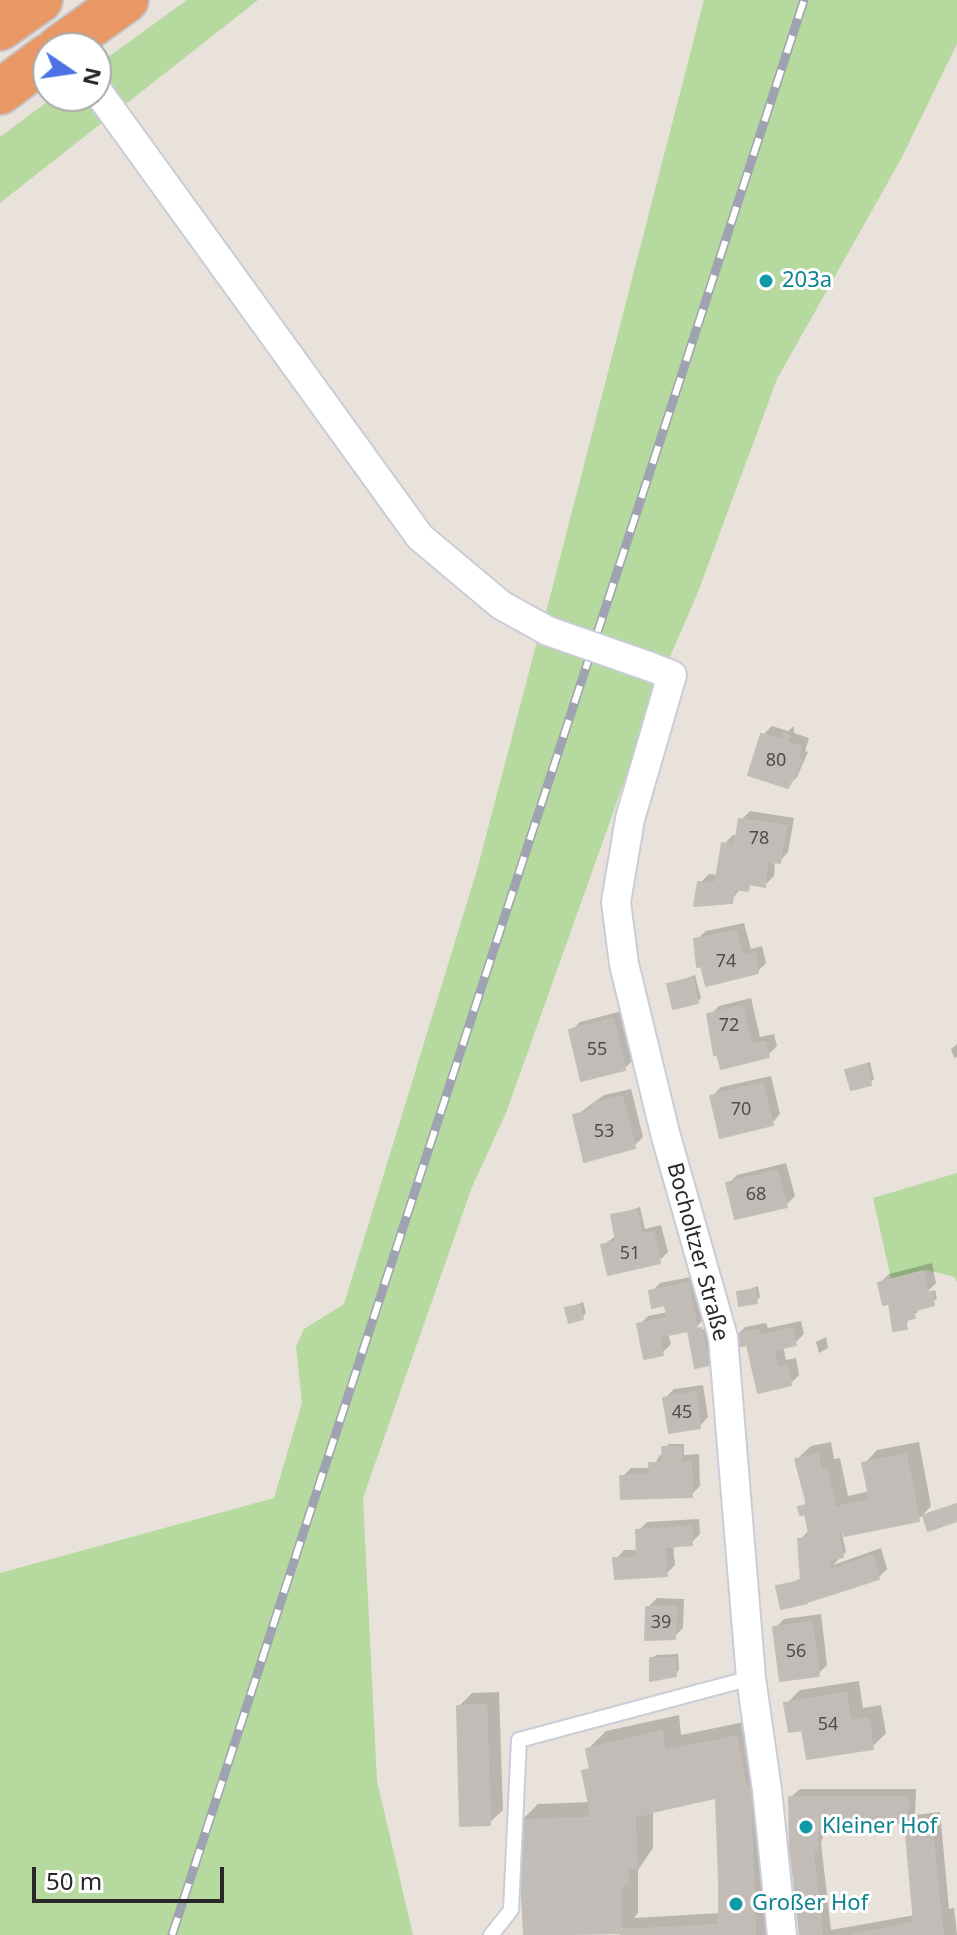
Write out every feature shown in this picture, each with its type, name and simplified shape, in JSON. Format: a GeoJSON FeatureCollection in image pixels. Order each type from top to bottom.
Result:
{"type":"FeatureCollection","features":[{"type":"Feature","properties":{"kind":"highway"},"geometry":{"type":"LineString","coordinates":[[0,28],[40,0]]}},
{"type":"Feature","properties":{"kind":"highway"},"geometry":{"type":"LineString","coordinates":[[81,32],[126,0]]}},
{"type":"Feature","properties":{"kind":"highway"},"geometry":{"type":"LineString","coordinates":[[0,92],[32,68]]}},
{"type":"Feature","properties":{"kind":"street","name":"Bocholtzer Straße"},"geometry":{"type":"LineString","coordinates":[[112,111],[420,537],[501,605],[548,631],[660,670],[616,902],[624,964],[665,1133],[723,1337],[751,1678],[767,1790],[782,1935]]}},
{"type":"Feature","properties":{"kind":"lane"},"geometry":{"type":"LineString","coordinates":[[491,1935],[511,1910],[519,1740],[751,1678]]}},
{"type":"Feature","properties":{"kind":"green space"},"geometry":{"type":"Polygon","coordinates":[[[187,0],[258,0],[0,203],[0,137],[34,112],[112,112],[112,54],[187,0]]]}},
{"type":"Feature","properties":{"kind":"green space"},"geometry":{"type":"Polygon","coordinates":[[[704,0],[957,0],[957,44],[901,159],[777,379],[698,592],[669,659],[545,616],[704,0]]]}},
{"type":"Feature","properties":{"kind":"green space"},"geometry":{"type":"Polygon","coordinates":[[[540,630],[663,673],[506,1113],[472,1187],[363,1498],[377,1781],[413,1935],[0,1935],[0,1573],[274,1498],[302,1403],[296,1347],[304,1329],[344,1304],[477,870],[540,630]]]}},
{"type":"Feature","properties":{"kind":"green space"},"geometry":{"type":"Polygon","coordinates":[[[957,1173],[957,1283],[955,1277],[927,1270],[891,1279],[873,1198],[957,1173]]]}},
{"type":"Feature","properties":{"kind":"building"},"geometry":{"type":"Polygon","coordinates":[[[783,733],[789,735],[786,742],[801,747],[797,760],[801,761],[788,788],[748,775],[761,734],[781,740],[783,733]]]}},
{"type":"Feature","properties":{"kind":"building"},"geometry":{"type":"Polygon","coordinates":[[[739,819],[786,826],[780,863],[733,856],[739,819]]]}},
{"type":"Feature","properties":{"kind":"building"},"geometry":{"type":"Polygon","coordinates":[[[722,843],[735,845],[733,856],[767,861],[765,887],[749,884],[748,891],[734,889],[732,903],[694,906],[698,882],[715,884],[722,843]]]}},
{"type":"Feature","properties":{"kind":"building"},"geometry":{"type":"Polygon","coordinates":[[[736,931],[742,956],[755,952],[758,973],[706,986],[701,966],[697,967],[694,939],[736,931]]]}},
{"type":"Feature","properties":{"kind":"building"},"geometry":{"type":"Polygon","coordinates":[[[692,978],[698,1003],[673,1009],[667,984],[692,978]]]}},
{"type":"Feature","properties":{"kind":"building"},"geometry":{"type":"Polygon","coordinates":[[[742,1006],[751,1045],[765,1042],[769,1057],[721,1069],[717,1054],[714,1055],[707,1014],[742,1006]]]}},
{"type":"Feature","properties":{"kind":"building"},"geometry":{"type":"Polygon","coordinates":[[[613,1019],[625,1070],[581,1081],[569,1030],[613,1019]]]}},
{"type":"Feature","properties":{"kind":"building"},"geometry":{"type":"Polygon","coordinates":[[[866,1064],[871,1085],[851,1090],[845,1070],[866,1064]]]}},
{"type":"Feature","properties":{"kind":"building"},"geometry":{"type":"Polygon","coordinates":[[[762,1083],[773,1125],[720,1138],[710,1096],[762,1083]]]}},
{"type":"Feature","properties":{"kind":"building"},"geometry":{"type":"Polygon","coordinates":[[[622,1097],[635,1148],[584,1162],[573,1115],[594,1110],[593,1104],[622,1097]]]}},
{"type":"Feature","properties":{"kind":"building"},"geometry":{"type":"Polygon","coordinates":[[[777,1171],[787,1207],[735,1219],[726,1183],[777,1171]]]}},
{"type":"Feature","properties":{"kind":"building"},"geometry":{"type":"Polygon","coordinates":[[[636,1210],[642,1235],[616,1241],[611,1215],[636,1210]]]}},
{"type":"Feature","properties":{"kind":"building"},"geometry":{"type":"Polygon","coordinates":[[[653,1232],[660,1263],[608,1275],[601,1245],[653,1232]]]}},
{"type":"Feature","properties":{"kind":"building"},"geometry":{"type":"Polygon","coordinates":[[[923,1271],[928,1293],[883,1305],[878,1283],[923,1271]]]}},
{"type":"Feature","properties":{"kind":"building"},"geometry":{"type":"Polygon","coordinates":[[[688,1283],[692,1305],[666,1310],[664,1305],[652,1308],[649,1291],[688,1283]]]}},
{"type":"Feature","properties":{"kind":"building"},"geometry":{"type":"Polygon","coordinates":[[[755,1289],[757,1303],[739,1306],[737,1292],[755,1289]]]}},
{"type":"Feature","properties":{"kind":"building"},"geometry":{"type":"Polygon","coordinates":[[[932,1292],[934,1305],[913,1311],[915,1318],[905,1320],[901,1300],[932,1292]]]}},
{"type":"Feature","properties":{"kind":"building"},"geometry":{"type":"Polygon","coordinates":[[[901,1300],[907,1329],[893,1331],[889,1303],[901,1300]]]}},
{"type":"Feature","properties":{"kind":"building"},"geometry":{"type":"Polygon","coordinates":[[[580,1305],[583,1319],[569,1323],[565,1308],[580,1305]]]}},
{"type":"Feature","properties":{"kind":"building"},"geometry":{"type":"Polygon","coordinates":[[[692,1305],[697,1329],[659,1337],[663,1355],[644,1359],[637,1324],[667,1318],[666,1310],[692,1305]]]}},
{"type":"Feature","properties":{"kind":"building"},"geometry":{"type":"Polygon","coordinates":[[[701,1328],[709,1365],[695,1368],[688,1331],[701,1328]]]}},
{"type":"Feature","properties":{"kind":"building"},"geometry":{"type":"Polygon","coordinates":[[[792,1329],[796,1345],[773,1350],[777,1368],[787,1366],[791,1385],[758,1393],[747,1345],[736,1347],[734,1335],[758,1330],[759,1336],[792,1329]]]}},
{"type":"Feature","properties":{"kind":"building"},"geometry":{"type":"Polygon","coordinates":[[[695,1392],[700,1428],[669,1433],[663,1398],[695,1392]]]}},
{"type":"Feature","properties":{"kind":"building"},"geometry":{"type":"Polygon","coordinates":[[[662,1447],[681,1447],[681,1463],[663,1463],[662,1447]]]}},
{"type":"Feature","properties":{"kind":"building"},"geometry":{"type":"Polygon","coordinates":[[[818,1455],[821,1471],[827,1470],[835,1508],[870,1500],[862,1463],[906,1455],[919,1521],[844,1536],[843,1531],[824,1535],[830,1570],[801,1581],[798,1539],[810,1537],[805,1514],[800,1515],[798,1507],[807,1505],[795,1459],[818,1455]]]}},
{"type":"Feature","properties":{"kind":"building"},"geometry":{"type":"Polygon","coordinates":[[[691,1462],[692,1497],[621,1499],[620,1476],[650,1475],[649,1463],[691,1462]]]}},
{"type":"Feature","properties":{"kind":"building"},"geometry":{"type":"Polygon","coordinates":[[[957,1504],[957,1521],[928,1531],[923,1516],[957,1504]]]}},
{"type":"Feature","properties":{"kind":"building"},"geometry":{"type":"Polygon","coordinates":[[[691,1527],[692,1545],[664,1547],[667,1576],[615,1579],[613,1558],[637,1558],[636,1530],[691,1527]]]}},
{"type":"Feature","properties":{"kind":"building"},"geometry":{"type":"Polygon","coordinates":[[[838,1532],[843,1557],[828,1560],[824,1535],[838,1532]]]}},
{"type":"Feature","properties":{"kind":"building"},"geometry":{"type":"Polygon","coordinates":[[[872,1556],[879,1579],[807,1602],[801,1580],[872,1556]]]}},
{"type":"Feature","properties":{"kind":"building"},"geometry":{"type":"Polygon","coordinates":[[[801,1581],[807,1603],[781,1609],[776,1586],[801,1581]]]}},
{"type":"Feature","properties":{"kind":"building"},"geometry":{"type":"Polygon","coordinates":[[[646,1607],[676,1607],[675,1639],[645,1640],[646,1607]]]}},
{"type":"Feature","properties":{"kind":"building"},"geometry":{"type":"Polygon","coordinates":[[[812,1622],[819,1676],[780,1681],[773,1627],[812,1622]]]}},
{"type":"Feature","properties":{"kind":"building"},"geometry":{"type":"Polygon","coordinates":[[[650,1658],[675,1658],[676,1676],[650,1681],[650,1658]]]}},
{"type":"Feature","properties":{"kind":"building"},"geometry":{"type":"Polygon","coordinates":[[[846,1693],[850,1721],[868,1718],[873,1749],[807,1759],[802,1730],[789,1732],[784,1703],[846,1693]]]}},
{"type":"Feature","properties":{"kind":"building"},"geometry":{"type":"Polygon","coordinates":[[[486,1705],[490,1825],[460,1826],[457,1706],[486,1705]]]}},
{"type":"Feature","properties":{"kind":"building"},"geometry":{"type":"Polygon","coordinates":[[[662,1731],[664,1751],[736,1737],[745,1784],[750,1790],[635,1816],[592,1818],[582,1771],[590,1769],[586,1749],[662,1731]]]}},
{"type":"Feature","properties":{"kind":"building"},"geometry":{"type":"Polygon","coordinates":[[[750,1790],[753,1882],[719,1881],[716,1798],[750,1790]]]}},
{"type":"Feature","properties":{"kind":"building","name":"Kleiner Hof"},"geometry":{"type":"Polygon","coordinates":[[[789,1797],[817,1797],[817,1824],[823,1824],[823,1830],[817,1831],[817,1851],[790,1854],[789,1797]]]}},
{"type":"Feature","properties":{"kind":"building"},"geometry":{"type":"Polygon","coordinates":[[[817,1797],[908,1797],[907,1823],[817,1824],[817,1797]]]}},
{"type":"Feature","properties":{"kind":"building"},"geometry":{"type":"Polygon","coordinates":[[[635,1816],[636,1868],[627,1869],[628,1883],[621,1885],[621,1933],[524,1935],[518,1821],[635,1816]]]}},
{"type":"Feature","properties":{"kind":"building"},"geometry":{"type":"Polygon","coordinates":[[[931,1820],[941,1921],[914,1923],[905,1823],[931,1820]]]}},
{"type":"Feature","properties":{"kind":"building"},"geometry":{"type":"Polygon","coordinates":[[[813,1851],[822,1935],[800,1935],[791,1855],[813,1851]]]}},
{"type":"Feature","properties":{"kind":"building","name":"Großer Hof"},"geometry":{"type":"Polygon","coordinates":[[[719,1881],[753,1882],[755,1935],[621,1935],[621,1930],[719,1925],[719,1881]]]}},
{"type":"Feature","properties":{"kind":"building"},"geometry":{"type":"Polygon","coordinates":[[[941,1921],[943,1935],[854,1935],[914,1923],[941,1921]]]}},
{"type":"Feature","properties":{"kind":"railway"},"geometry":{"type":"LineString","coordinates":[[172,1935],[804,0]]}},
{"type":"Feature","properties":{"kind":"place","name":"203a"},"geometry":{"type":"Point","coordinates":[766,281]}},
{"type":"Feature","properties":{"kind":"place","name":"Kleiner Hof"},"geometry":{"type":"Point","coordinates":[806,1827]}},
{"type":"Feature","properties":{"kind":"place","name":"Großer Hof"},"geometry":{"type":"Point","coordinates":[736,1904]}}]}
